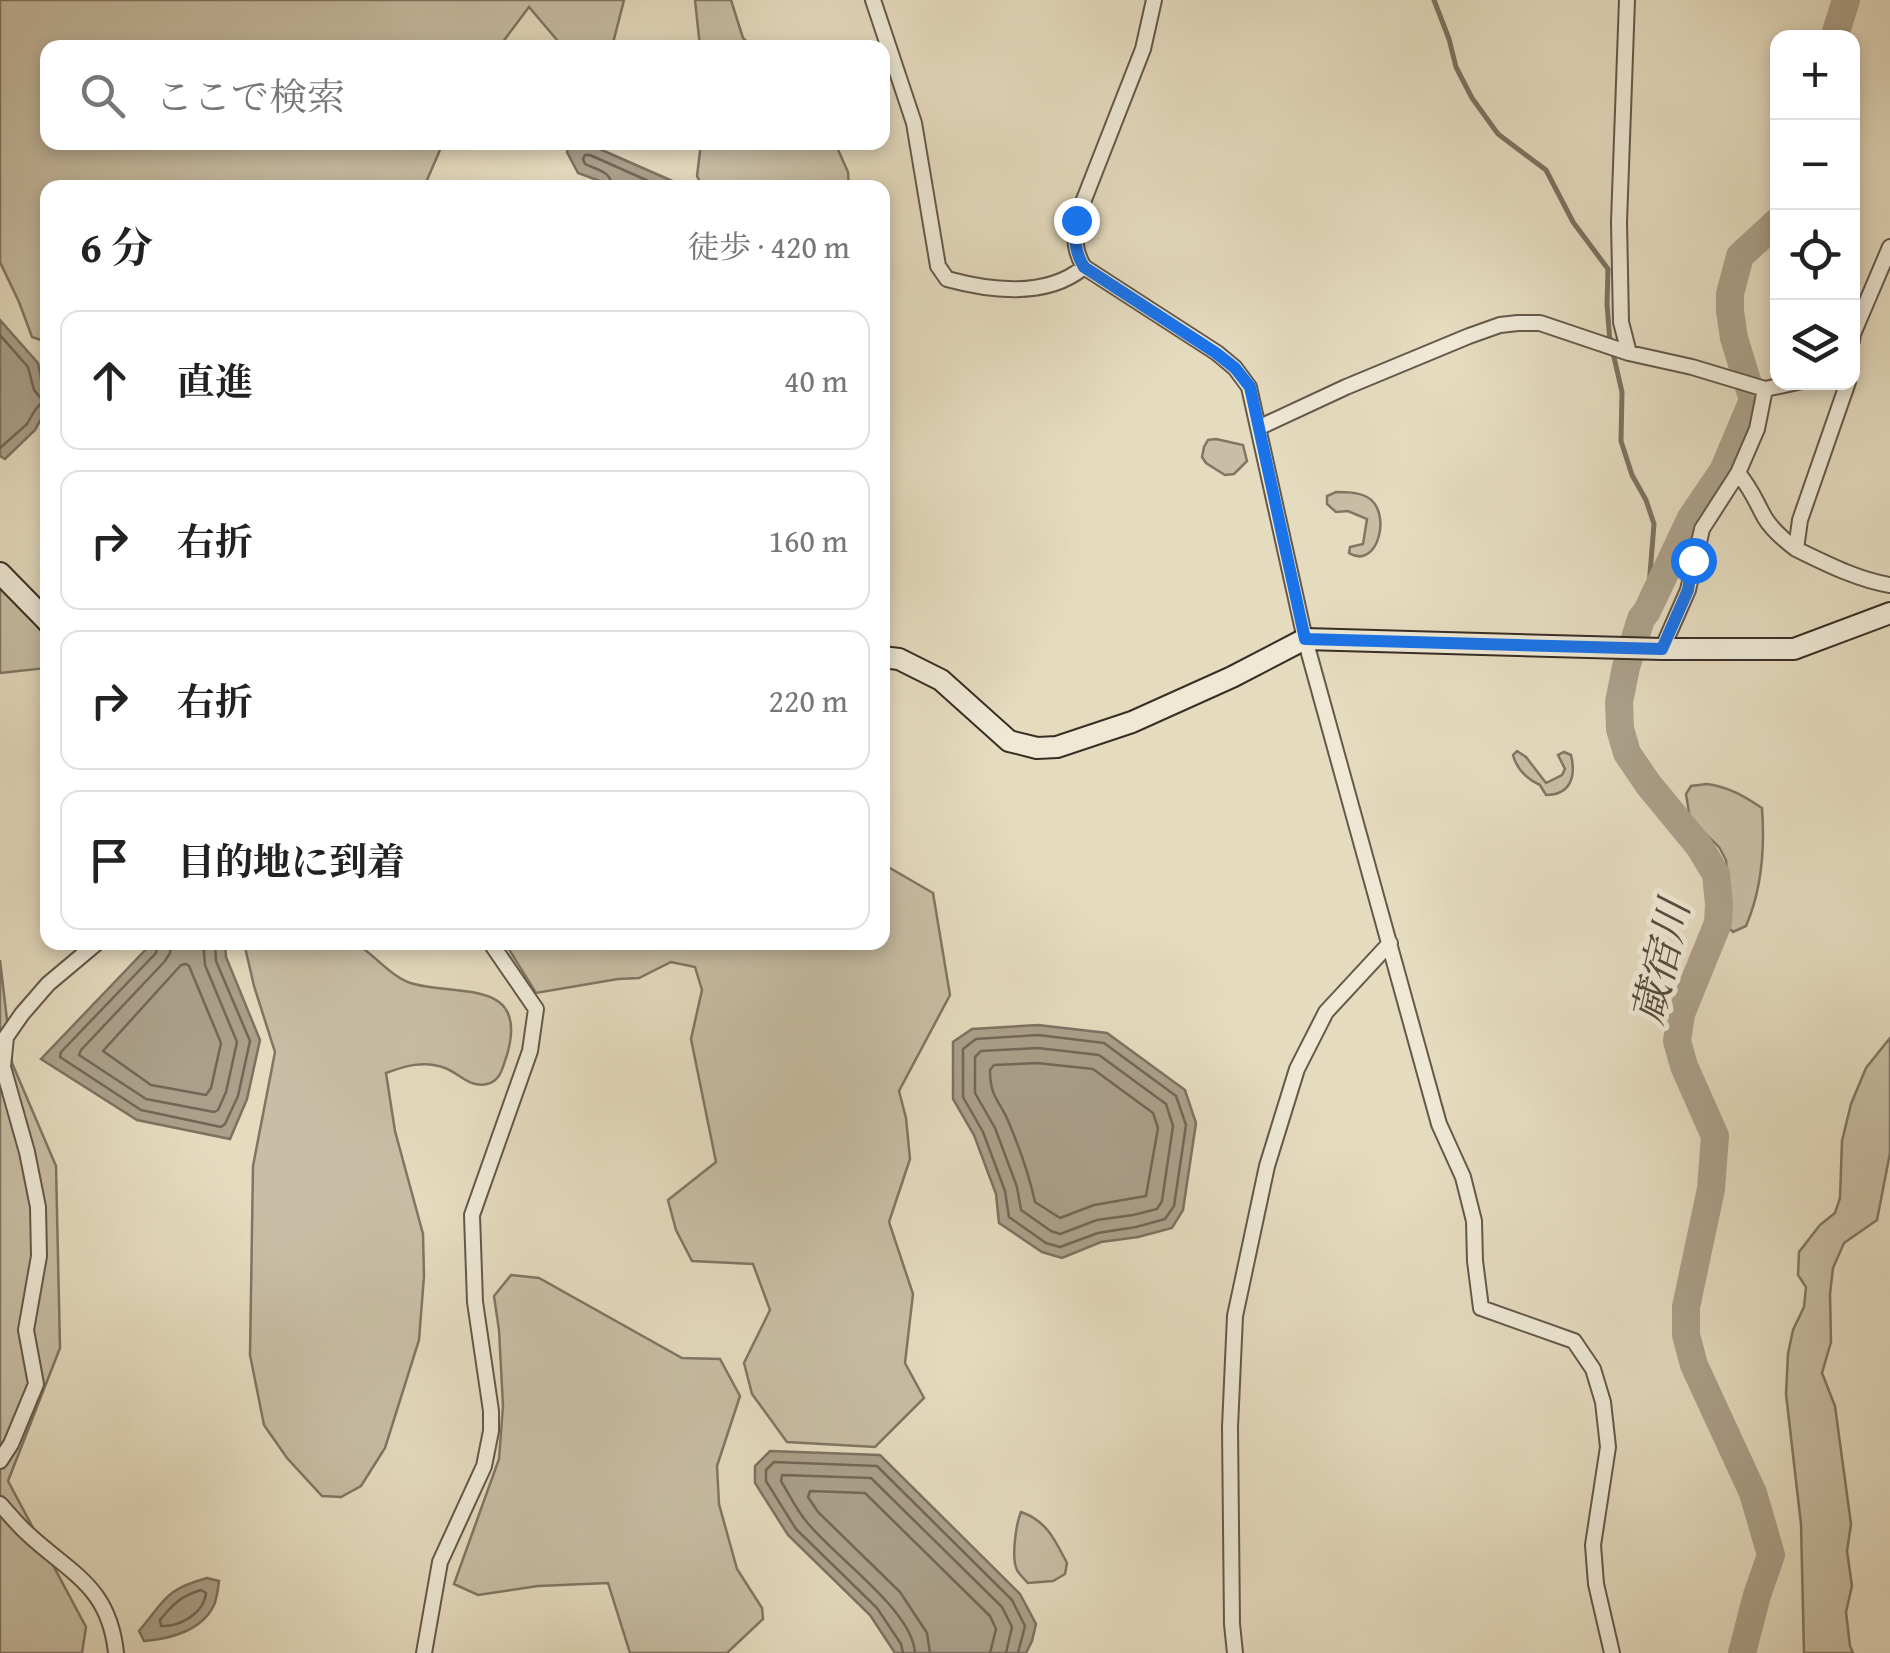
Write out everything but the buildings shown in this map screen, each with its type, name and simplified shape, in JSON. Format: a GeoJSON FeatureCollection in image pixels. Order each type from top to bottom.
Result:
{"type":"FeatureCollection","features":[{"type":"Feature","properties":{"kind":"street"},"geometry":{"type":"LineString","coordinates":[[874,0],[887,40]]}},
{"type":"Feature","properties":{"kind":"street"},"geometry":{"type":"LineString","coordinates":[[1154,0],[1143,49],[1076,220],[1077,256],[1084,267],[1216,353],[1250,387],[1305,639],[1439,1124],[1463,1176],[1474,1221],[1481,1308],[1574,1342],[1593,1368],[1603,1402],[1608,1447],[1593,1545],[1596,1584],[1612,1653]]}},
{"type":"Feature","properties":{"kind":"street"},"geometry":{"type":"LineString","coordinates":[[1627,0],[1619,222],[1621,322],[1629,353]]}},
{"type":"Feature","properties":{"kind":"street"},"geometry":{"type":"LineString","coordinates":[[890,49],[914,123],[938,266],[947,279],[978,288],[1042,288],[1066,280],[1084,267]]}},
{"type":"Feature","properties":{"kind":"street"},"geometry":{"type":"LineString","coordinates":[[1860,317],[1890,246]]}},
{"type":"Feature","properties":{"kind":"street"},"geometry":{"type":"LineString","coordinates":[[1260,427],[1346,386],[1500,325],[1540,323],[1629,353],[1770,388]]}},
{"type":"Feature","properties":{"kind":"street"},"geometry":{"type":"LineString","coordinates":[[1662,649],[1688,590],[1702,530],[1738,473],[1757,429],[1765,389]]}},
{"type":"Feature","properties":{"kind":"street"},"geometry":{"type":"LineString","coordinates":[[1796,549],[1800,520],[1844,390]]}},
{"type":"Feature","properties":{"kind":"street"},"geometry":{"type":"LineString","coordinates":[[1738,473],[1778,535],[1796,549],[1890,585]]}},
{"type":"Feature","properties":{"kind":"street"},"geometry":{"type":"LineString","coordinates":[[0,573],[40,614]]}},
{"type":"Feature","properties":{"kind":"street"},"geometry":{"type":"LineString","coordinates":[[890,658],[942,680],[1009,741],[1037,748],[1057,746],[1132,722],[1305,639],[1794,649],[1890,614]]}},
{"type":"Feature","properties":{"kind":"street"},"geometry":{"type":"LineString","coordinates":[[1235,1653],[1230,1447],[1235,1316],[1267,1166],[1297,1068],[1326,1012],[1390,944]]}},
{"type":"Feature","properties":{"kind":"street"},"geometry":{"type":"LineString","coordinates":[[0,1461],[36,1384],[26,1330],[39,1256],[38,1207],[28,1152],[3,1068],[6,1037],[48,984],[88,950]]}},
{"type":"Feature","properties":{"kind":"street"},"geometry":{"type":"LineString","coordinates":[[424,1653],[440,1562],[484,1466],[491,1432],[475,1302],[472,1215],[530,1050],[536,1009],[495,950]]}},
{"type":"Feature","properties":{"kind":"street"},"geometry":{"type":"LineString","coordinates":[[0,1504],[28,1534],[78,1574],[101,1602],[116,1653]]}},
{"type":"Feature","properties":{"kind":"shaded area"},"geometry":{"type":"Polygon","coordinates":[[[0,0],[624,0],[614,40],[557,40],[529,7],[504,40],[40,40],[40,150],[440,150],[427,180],[40,180],[40,340],[32,337],[0,262],[0,0]]]}},
{"type":"Feature","properties":{"kind":"shaded area"},"geometry":{"type":"Polygon","coordinates":[[[695,0],[731,0],[745,40],[699,40],[695,0]]]}},
{"type":"Feature","properties":{"kind":"shaded area"},"geometry":{"type":"Polygon","coordinates":[[[700,150],[838,150],[849,180],[699,180],[700,150]]]}},
{"type":"Feature","properties":{"kind":"shaded area"},"geometry":{"type":"Polygon","coordinates":[[[1208,440],[1243,445],[1247,461],[1234,474],[1225,475],[1202,457],[1208,440]]]}},
{"type":"Feature","properties":{"kind":"shaded area"},"geometry":{"type":"Polygon","coordinates":[[[1336,492],[1360,494],[1375,504],[1379,537],[1368,554],[1349,553],[1350,547],[1363,544],[1367,519],[1348,511],[1336,512],[1327,504],[1327,496],[1336,492]]]}},
{"type":"Feature","properties":{"kind":"shaded area"},"geometry":{"type":"Polygon","coordinates":[[[0,577],[40,630],[40,669],[0,673],[0,577]]]}},
{"type":"Feature","properties":{"kind":"shaded area"},"geometry":{"type":"Polygon","coordinates":[[[1517,751],[1546,783],[1562,775],[1565,769],[1558,755],[1571,755],[1570,783],[1561,792],[1546,795],[1540,785],[1520,770],[1513,755],[1517,751]]]}},
{"type":"Feature","properties":{"kind":"shaded area"},"geometry":{"type":"Polygon","coordinates":[[[1707,784],[1736,793],[1762,808],[1756,898],[1746,926],[1733,932],[1728,927],[1726,860],[1719,847],[1690,819],[1686,794],[1691,786],[1707,784]]]}},
{"type":"Feature","properties":{"kind":"shaded area"},"geometry":{"type":"Polygon","coordinates":[[[890,868],[933,893],[950,995],[899,1091],[910,1159],[889,1222],[913,1294],[905,1363],[924,1398],[875,1447],[787,1442],[752,1394],[744,1363],[770,1310],[753,1264],[692,1261],[676,1230],[668,1200],[716,1162],[691,1039],[702,990],[695,967],[671,962],[639,978],[536,993],[509,950],[890,950],[890,868]]]}},
{"type":"Feature","properties":{"kind":"shaded area"},"geometry":{"type":"Polygon","coordinates":[[[246,950],[364,950],[406,981],[469,992],[499,1002],[508,1014],[511,1031],[501,1072],[492,1082],[475,1084],[430,1064],[386,1073],[395,1131],[423,1234],[419,1340],[385,1448],[361,1486],[341,1497],[322,1496],[287,1458],[264,1425],[250,1355],[253,1166],[275,1052],[246,950]]]}},
{"type":"Feature","properties":{"kind":"shaded area"},"geometry":{"type":"Polygon","coordinates":[[[0,960],[12,1063],[56,1166],[60,1348],[8,1481],[86,1627],[82,1653],[0,1653],[0,960]]]}},
{"type":"Feature","properties":{"kind":"shaded area"},"geometry":{"type":"Polygon","coordinates":[[[1890,1038],[1890,1153],[1877,1220],[1844,1243],[1833,1268],[1831,1342],[1822,1373],[1835,1406],[1851,1524],[1847,1551],[1852,1586],[1846,1612],[1853,1653],[1804,1653],[1801,1524],[1786,1394],[1788,1354],[1793,1330],[1804,1307],[1806,1287],[1798,1275],[1799,1252],[1835,1213],[1840,1198],[1842,1141],[1851,1104],[1866,1068],[1890,1038]]]}},
{"type":"Feature","properties":{"kind":"shaded area"},"geometry":{"type":"Polygon","coordinates":[[[511,1275],[539,1278],[682,1358],[720,1359],[740,1396],[717,1466],[719,1504],[737,1569],[762,1608],[763,1619],[727,1653],[630,1653],[608,1583],[538,1586],[478,1595],[454,1584],[499,1459],[503,1406],[494,1296],[511,1275]]]}},
{"type":"Feature","properties":{"kind":"shaded area"},"geometry":{"type":"Polygon","coordinates":[[[1021,1512],[1044,1526],[1067,1563],[1065,1574],[1053,1581],[1028,1583],[1017,1570],[1015,1541],[1021,1512]]]}},
{"type":"Feature","properties":{"kind":"water"},"geometry":{"type":"Polygon","coordinates":[[[602,150],[670,180],[597,180],[578,173],[567,152],[602,150]]]}},
{"type":"Feature","properties":{"kind":"water"},"geometry":{"type":"Polygon","coordinates":[[[0,320],[38,363],[40,421],[5,459],[0,456],[0,320]]]}},
{"type":"Feature","properties":{"kind":"water"},"geometry":{"type":"Polygon","coordinates":[[[145,950],[226,950],[260,1040],[247,1099],[230,1139],[137,1120],[41,1059],[145,950]]]}},
{"type":"Feature","properties":{"kind":"water"},"geometry":{"type":"Polygon","coordinates":[[[1038,1025],[1107,1033],[1185,1090],[1196,1123],[1183,1210],[1172,1228],[1101,1242],[1062,1258],[1042,1252],[999,1223],[996,1194],[974,1135],[953,1099],[953,1042],[972,1029],[1038,1025]]]}},
{"type":"Feature","properties":{"kind":"water"},"geometry":{"type":"Polygon","coordinates":[[[770,1451],[880,1455],[1020,1594],[1036,1624],[1026,1653],[895,1653],[870,1615],[788,1535],[755,1483],[755,1466],[770,1451]]]}},
{"type":"Feature","properties":{"kind":"water"},"geometry":{"type":"Polygon","coordinates":[[[207,1578],[219,1584],[214,1605],[202,1621],[174,1636],[144,1641],[139,1631],[167,1597],[207,1578]]]}},
{"type":"Feature","properties":{"kind":"waterway"},"geometry":{"type":"LineString","coordinates":[[1434,0],[1456,67],[1472,98],[1498,134],[1546,170],[1573,222],[1608,269],[1610,342]]}},
{"type":"Feature","properties":{"kind":"waterway","name":"蔵宿川"},"geometry":{"type":"LineString","coordinates":[[1837,30],[1846,0]]}},
{"type":"Feature","properties":{"kind":"waterway","name":"蔵宿川"},"geometry":{"type":"LineString","coordinates":[[1742,1653],[1771,1555],[1753,1493],[1694,1365],[1686,1335],[1686,1307],[1711,1189],[1715,1136],[1677,1041],[1681,1014],[1718,923],[1716,874],[1627,753],[1620,729],[1619,702],[1641,619],[1691,518],[1723,471],[1753,400],[1734,338],[1730,294],[1740,256],[1770,228]]}},
{"type":"Feature","properties":{"kind":"waterway"},"geometry":{"type":"LineString","coordinates":[[1613,353],[1622,392],[1621,441],[1654,524],[1647,611]]}},
{"type":"Feature","properties":{"kind":"route"},"geometry":{"type":"LineString","coordinates":[[1076,220],[1074,245],[1084,267],[1216,353],[1250,387],[1305,639],[1662,649],[1688,590],[1693,560]]}}]}
